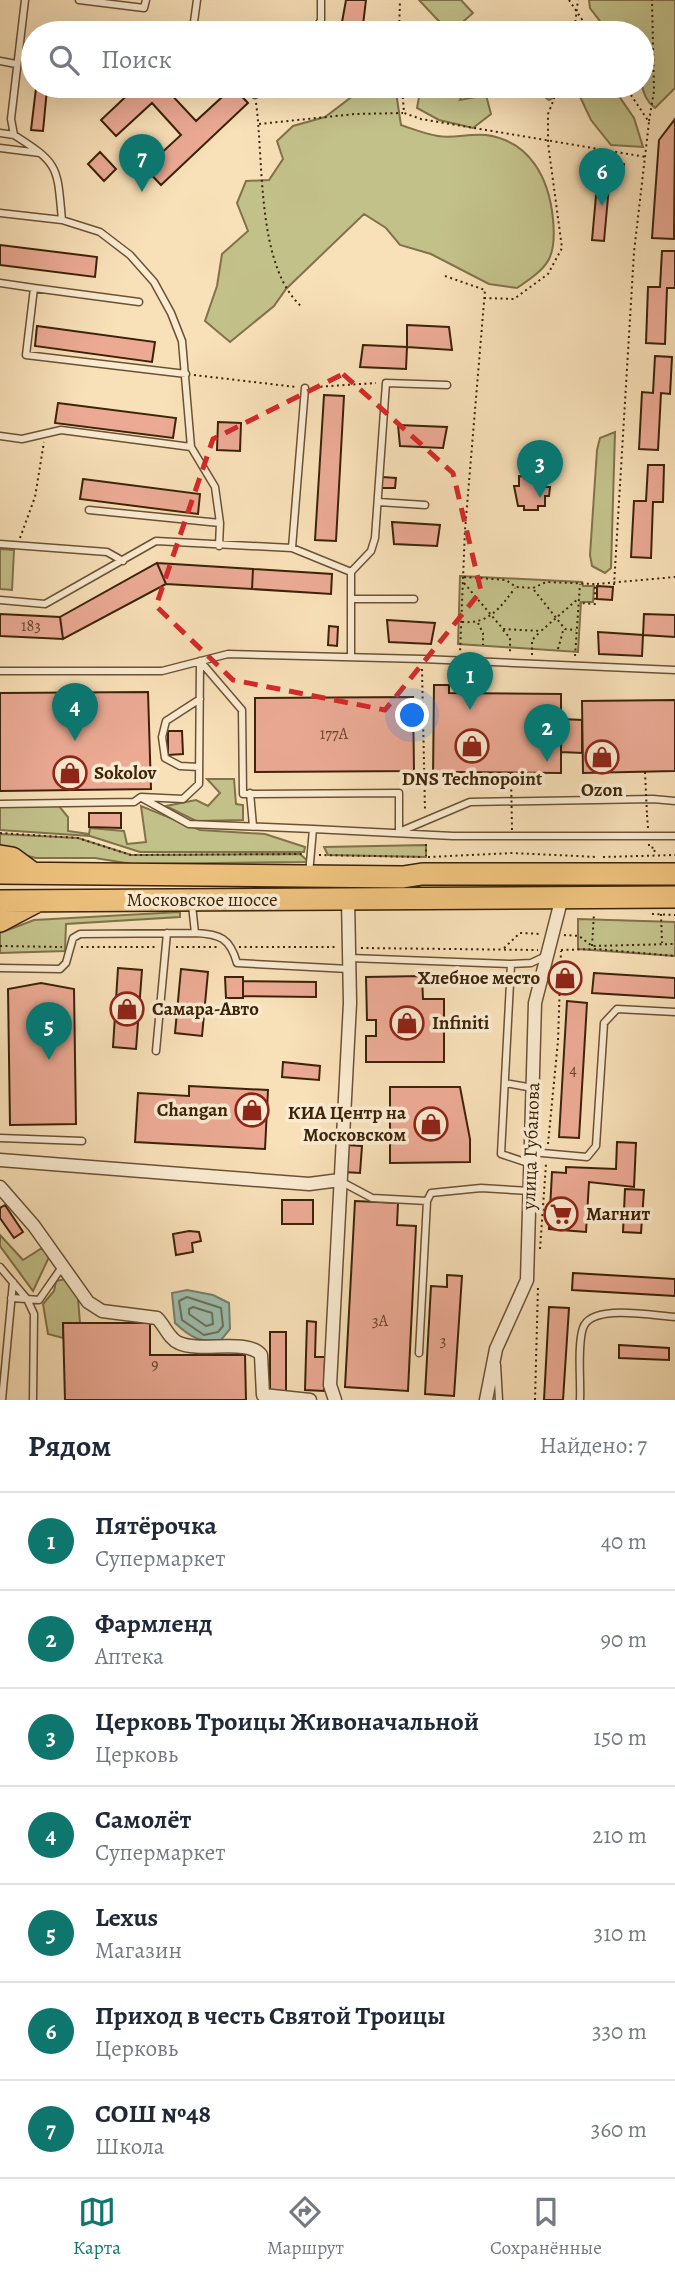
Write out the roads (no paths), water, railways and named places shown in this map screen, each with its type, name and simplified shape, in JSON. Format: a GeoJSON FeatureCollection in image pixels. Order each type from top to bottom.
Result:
{"type":"FeatureCollection","features":[{"type":"Feature","properties":{"kind":"main road"},"geometry":{"type":"LineString","coordinates":[[0,856],[12,858],[31,872]]}},
{"type":"Feature","properties":{"kind":"main road","name":"Московское шоссе"},"geometry":{"type":"LineString","coordinates":[[0,873],[309,864],[410,886],[675,897]]}},
{"type":"Feature","properties":{"kind":"main road","name":"Московское шоссе"},"geometry":{"type":"LineString","coordinates":[[0,901],[348,900],[410,886],[422,874],[675,874]]}},
{"type":"Feature","properties":{"kind":"main road","name":"Московское шоссе"},"geometry":{"type":"LineString","coordinates":[[563,893],[675,887]]}},
{"type":"Feature","properties":{"kind":"main road"},"geometry":{"type":"LineString","coordinates":[[0,921],[38,901]]}},
{"type":"Feature","properties":{"kind":"street","name":"улица Губанова"},"geometry":{"type":"LineString","coordinates":[[486,1400],[496,1349],[527,1280],[535,1003],[553,951],[553,934],[563,893]]}},
{"type":"Feature","properties":{"kind":"street"},"geometry":{"type":"LineString","coordinates":[[335,1400],[330,1385],[351,958],[348,900]]}},
{"type":"Feature","properties":{"kind":"street"},"geometry":{"type":"LineString","coordinates":[[0,1160],[309,1184],[340,1180]]}},
{"type":"Feature","properties":{"kind":"street"},"geometry":{"type":"LineString","coordinates":[[0,1187],[95,1308],[111,1313],[158,1318],[170,1336],[183,1345],[251,1347],[261,1355],[263,1395],[310,1400]]}},
{"type":"Feature","properties":{"kind":"lane"},"geometry":{"type":"LineString","coordinates":[[22,21],[25,0]]}},
{"type":"Feature","properties":{"kind":"lane"},"geometry":{"type":"LineString","coordinates":[[79,0],[144,8],[146,0]]}},
{"type":"Feature","properties":{"kind":"lane"},"geometry":{"type":"LineString","coordinates":[[194,21],[197,0]]}},
{"type":"Feature","properties":{"kind":"lane"},"geometry":{"type":"LineString","coordinates":[[320,21],[321,0]]}},
{"type":"Feature","properties":{"kind":"lane"},"geometry":{"type":"LineString","coordinates":[[14,135],[10,119],[21,28]]}},
{"type":"Feature","properties":{"kind":"lane"},"geometry":{"type":"LineString","coordinates":[[0,61],[16,64]]}},
{"type":"Feature","properties":{"kind":"lane"},"geometry":{"type":"LineString","coordinates":[[0,133],[14,135],[43,153],[58,171],[62,220]]}},
{"type":"Feature","properties":{"kind":"lane"},"geometry":{"type":"LineString","coordinates":[[0,148],[43,153]]}},
{"type":"Feature","properties":{"kind":"lane"},"geometry":{"type":"LineString","coordinates":[[0,213],[62,220],[100,232],[130,255],[154,282],[172,313],[182,341],[191,447],[215,487],[220,523],[219,546]]}},
{"type":"Feature","properties":{"kind":"lane"},"geometry":{"type":"LineString","coordinates":[[0,284],[139,302]]}},
{"type":"Feature","properties":{"kind":"lane"},"geometry":{"type":"LineString","coordinates":[[34,288],[26,355],[186,374]]}},
{"type":"Feature","properties":{"kind":"lane"},"geometry":{"type":"LineString","coordinates":[[351,657],[351,572],[371,551],[375,538],[386,383],[447,385]]}},
{"type":"Feature","properties":{"kind":"lane"},"geometry":{"type":"LineString","coordinates":[[292,548],[305,388]]}},
{"type":"Feature","properties":{"kind":"lane"},"geometry":{"type":"LineString","coordinates":[[0,436],[22,439],[61,430],[191,447]]}},
{"type":"Feature","properties":{"kind":"lane"},"geometry":{"type":"LineString","coordinates":[[377,502],[425,505]]}},
{"type":"Feature","properties":{"kind":"lane"},"geometry":{"type":"LineString","coordinates":[[89,510],[220,523]]}},
{"type":"Feature","properties":{"kind":"lane"},"geometry":{"type":"LineString","coordinates":[[0,600],[45,604],[156,541],[292,548],[351,572]]}},
{"type":"Feature","properties":{"kind":"lane"},"geometry":{"type":"LineString","coordinates":[[0,544],[107,552],[123,561]]}},
{"type":"Feature","properties":{"kind":"lane"},"geometry":{"type":"LineString","coordinates":[[351,599],[414,599]]}},
{"type":"Feature","properties":{"kind":"lane"},"geometry":{"type":"LineString","coordinates":[[0,671],[162,671],[228,654],[460,660],[675,670]]}},
{"type":"Feature","properties":{"kind":"lane"},"geometry":{"type":"LineString","coordinates":[[0,804],[134,802],[141,797],[183,799],[199,784],[200,661]]}},
{"type":"Feature","properties":{"kind":"lane"},"geometry":{"type":"LineString","coordinates":[[200,661],[242,710],[243,794],[399,793],[399,832]]}},
{"type":"Feature","properties":{"kind":"lane"},"geometry":{"type":"LineString","coordinates":[[199,768],[180,766],[165,758],[162,737],[166,721],[200,699]]}},
{"type":"Feature","properties":{"kind":"lane"},"geometry":{"type":"LineString","coordinates":[[250,793],[253,826]]}},
{"type":"Feature","properties":{"kind":"lane"},"geometry":{"type":"LineString","coordinates":[[141,797],[189,824],[426,834],[675,836]]}},
{"type":"Feature","properties":{"kind":"lane"},"geometry":{"type":"LineString","coordinates":[[399,832],[470,802],[675,801]]}},
{"type":"Feature","properties":{"kind":"lane"},"geometry":{"type":"LineString","coordinates":[[309,864],[313,829]]}},
{"type":"Feature","properties":{"kind":"lane"},"geometry":{"type":"LineString","coordinates":[[192,900],[195,933]]}},
{"type":"Feature","properties":{"kind":"lane"},"geometry":{"type":"LineString","coordinates":[[156,1051],[167,933]]}},
{"type":"Feature","properties":{"kind":"lane"},"geometry":{"type":"LineString","coordinates":[[0,968],[60,969],[66,962],[73,938],[80,934],[216,933],[232,947],[237,963],[351,958],[511,964],[531,963],[553,951]]}},
{"type":"Feature","properties":{"kind":"lane"},"geometry":{"type":"LineString","coordinates":[[511,964],[501,1154],[531,1158],[547,1153],[587,1157],[596,1146],[604,1023],[617,1009],[675,1012]]}},
{"type":"Feature","properties":{"kind":"lane"},"geometry":{"type":"LineString","coordinates":[[505,1083],[533,1088]]}},
{"type":"Feature","properties":{"kind":"lane"},"geometry":{"type":"LineString","coordinates":[[0,1138],[82,1141]]}},
{"type":"Feature","properties":{"kind":"lane"},"geometry":{"type":"LineString","coordinates":[[340,1180],[372,1198],[427,1201]]}},
{"type":"Feature","properties":{"kind":"lane"},"geometry":{"type":"LineString","coordinates":[[419,1353],[427,1201],[431,1193],[447,1189],[530,1191]]}},
{"type":"Feature","properties":{"kind":"lane"},"geometry":{"type":"LineString","coordinates":[[11,1298],[39,1300],[63,1266]]}},
{"type":"Feature","properties":{"kind":"lane"},"geometry":{"type":"LineString","coordinates":[[0,1267],[27,1299],[34,1314],[33,1400]]}},
{"type":"Feature","properties":{"kind":"lane"},"geometry":{"type":"LineString","coordinates":[[2,1400],[13,1282]]}},
{"type":"Feature","properties":{"kind":"lane"},"geometry":{"type":"LineString","coordinates":[[580,1400],[583,1327],[591,1317],[603,1312],[675,1317]]}},
{"type":"Feature","properties":{"kind":"lane"},"geometry":{"type":"LineString","coordinates":[[496,1349],[499,1400]]}},
{"type":"Feature","properties":{"kind":"water"},"geometry":{"type":"Polygon","coordinates":[[[187,1290],[213,1295],[229,1303],[230,1329],[221,1340],[207,1341],[196,1338],[175,1323],[172,1293],[187,1290]]]}},
{"type":"Feature","properties":{"kind":"place","name":"СОШ №48"},"geometry":{"type":"Point","coordinates":[142,192]}},
{"type":"Feature","properties":{"kind":"place","name":"Приход в честь Святой Троицы"},"geometry":{"type":"Point","coordinates":[602,206]}},
{"type":"Feature","properties":{"kind":"place","name":"Церковь Троицы Живоначальной"},"geometry":{"type":"Point","coordinates":[540,498]}},
{"type":"Feature","properties":{"kind":"place","name":"Пятёрочка"},"geometry":{"type":"Point","coordinates":[470,710]}},
{"type":"Feature","properties":{"kind":"place","name":"Самолёт"},"geometry":{"type":"Point","coordinates":[75,741]}},
{"type":"Feature","properties":{"kind":"place","name":"DNS Technopoint"},"geometry":{"type":"Point","coordinates":[472,746]}},
{"type":"Feature","properties":{"kind":"place","name":"Ozon"},"geometry":{"type":"Point","coordinates":[602,757]}},
{"type":"Feature","properties":{"kind":"place","name":"Фармленд"},"geometry":{"type":"Point","coordinates":[547,762]}},
{"type":"Feature","properties":{"kind":"place","name":"Sokolov"},"geometry":{"type":"Point","coordinates":[70,773]}},
{"type":"Feature","properties":{"kind":"place","name":"Хлебное место"},"geometry":{"type":"Point","coordinates":[565,978]}},
{"type":"Feature","properties":{"kind":"place","name":"Самара-Авто"},"geometry":{"type":"Point","coordinates":[127,1009]}},
{"type":"Feature","properties":{"kind":"place","name":"Infiniti"},"geometry":{"type":"Point","coordinates":[407,1023]}},
{"type":"Feature","properties":{"kind":"place","name":"Lexus"},"geometry":{"type":"Point","coordinates":[49,1060]}},
{"type":"Feature","properties":{"kind":"place","name":"Changan"},"geometry":{"type":"Point","coordinates":[252,1110]}},
{"type":"Feature","properties":{"kind":"place","name":"КИА Центр на Московском"},"geometry":{"type":"Point","coordinates":[431,1124]}},
{"type":"Feature","properties":{"kind":"place","name":"Магнит"},"geometry":{"type":"Point","coordinates":[561,1214]}}]}
